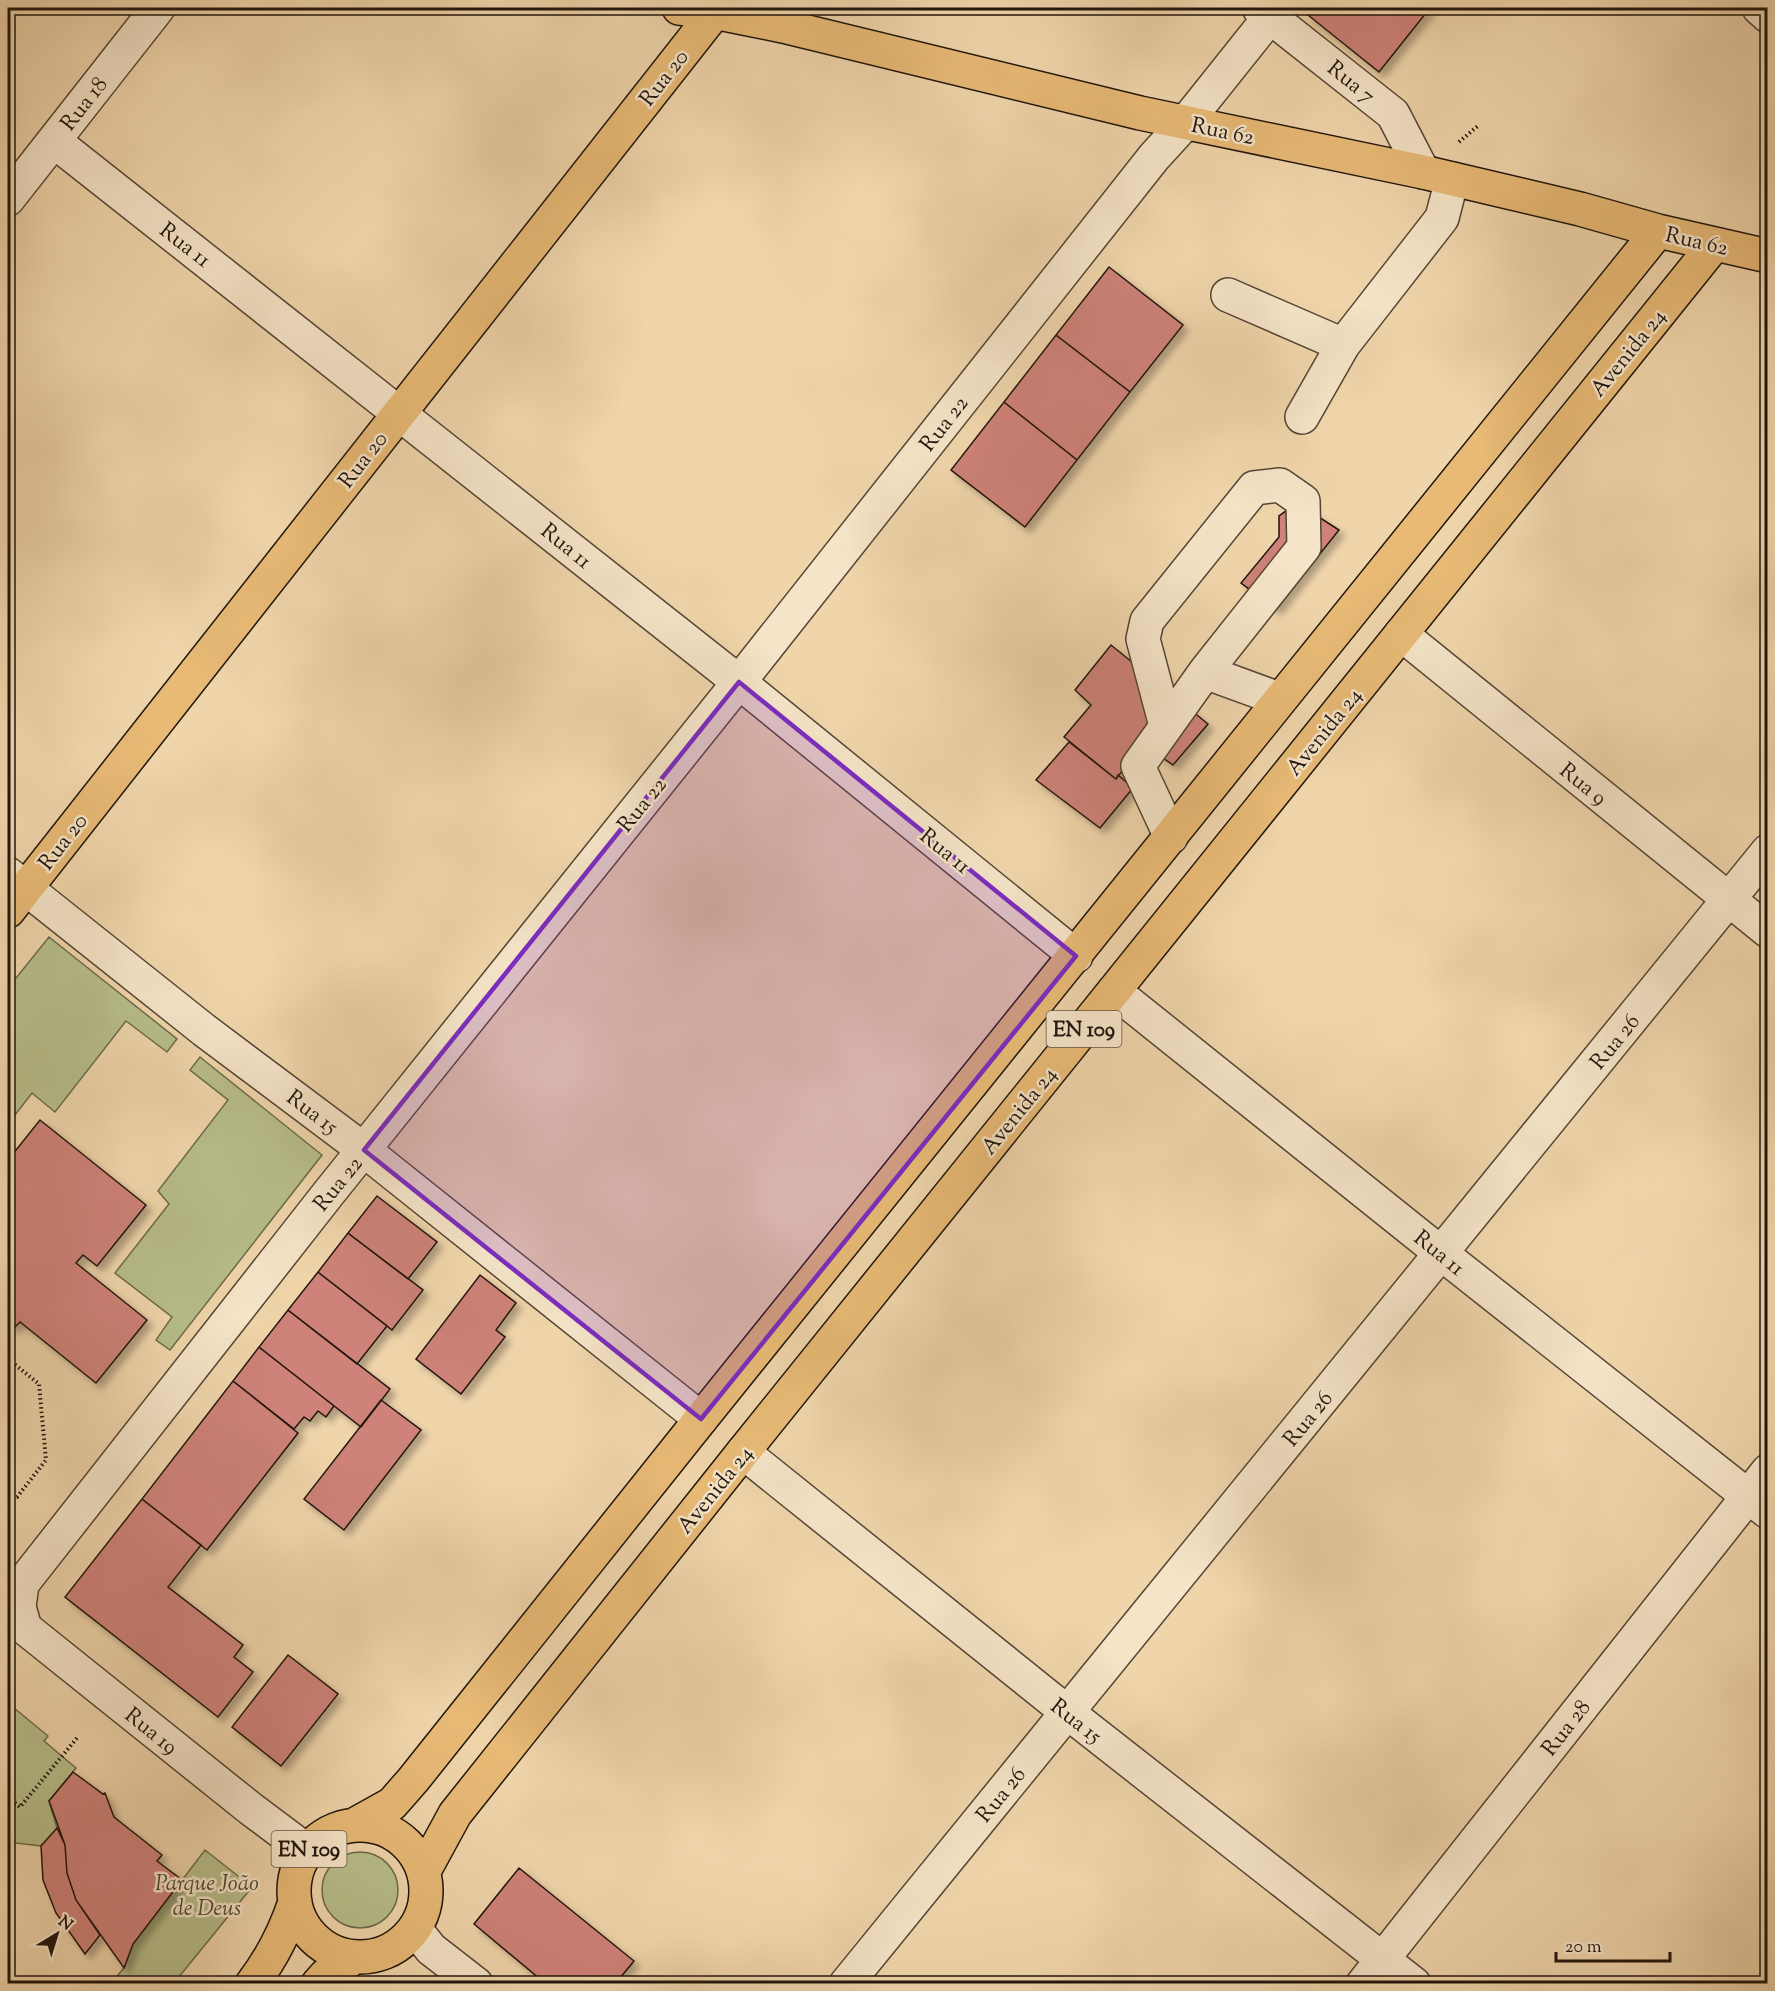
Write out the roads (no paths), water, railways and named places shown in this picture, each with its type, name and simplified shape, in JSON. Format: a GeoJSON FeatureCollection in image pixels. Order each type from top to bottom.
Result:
{"type":"FeatureCollection","features":[{"type":"Feature","properties":{"kind":"main road","name":"Rua 62"},"geometry":{"type":"LineString","coordinates":[[679,8],[716,10],[1129,111],[1437,176],[1767,256]]}},
{"type":"Feature","properties":{"kind":"main road","name":"Rua 20"},"geometry":{"type":"LineString","coordinates":[[14,891],[399,412],[716,10]]}},
{"type":"Feature","properties":{"kind":"main road","name":"EN 109"},"geometry":{"type":"LineString","coordinates":[[356,1824],[378,1827],[398,1836],[414,1852],[424,1871],[427,1891],[424,1911],[415,1929],[399,1945],[378,1955],[355,1957],[334,1951],[316,1940],[302,1922],[295,1902],[295,1884],[298,1867],[307,1851],[321,1838],[338,1828],[356,1824],[392,1804],[413,1780],[701,1419],[1076,956],[1279,699],[1658,231]]}},
{"type":"Feature","properties":{"kind":"main road","name":"Avenida 24"},"geometry":{"type":"LineString","coordinates":[[424,1871],[455,1814],[743,1452],[1714,245]]}},
{"type":"Feature","properties":{"kind":"main road","name":"EN 109"},"geometry":{"type":"LineString","coordinates":[[252,1983],[263,1970],[284,1933],[295,1902]]}},
{"type":"Feature","properties":{"kind":"main road","name":"EN 109"},"geometry":{"type":"LineString","coordinates":[[318,1983],[326,1975],[355,1957]]}},
{"type":"Feature","properties":{"kind":"street","name":"Rua 18"},"geometry":{"type":"LineString","coordinates":[[8,199],[158,8]]}},
{"type":"Feature","properties":{"kind":"street"},"geometry":{"type":"LineString","coordinates":[[1759,8],[1767,16]]}},
{"type":"Feature","properties":{"kind":"street","name":"Rua 22"},"geometry":{"type":"LineString","coordinates":[[13,1604],[22,1584],[36,1565],[320,1203],[739,682],[1154,157],[1186,122],[1269,10]]}},
{"type":"Feature","properties":{"kind":"street","name":"Rua 7"},"geometry":{"type":"LineString","coordinates":[[1269,10],[1393,114],[1437,176]]}},
{"type":"Feature","properties":{"kind":"street","name":"Rua 11"},"geometry":{"type":"LineString","coordinates":[[54,141],[739,682],[1076,956]]}},
{"type":"Feature","properties":{"kind":"street"},"geometry":{"type":"LineString","coordinates":[[1302,417],[1343,345],[1442,218],[1437,176]]}},
{"type":"Feature","properties":{"kind":"street"},"geometry":{"type":"LineString","coordinates":[[1228,296],[1343,345]]}},
{"type":"Feature","properties":{"kind":"street"},"geometry":{"type":"LineString","coordinates":[[1166,726],[1143,639],[1147,621],[1254,488],[1280,485],[1303,501],[1304,547],[1205,672],[1138,766],[1171,837]]}},
{"type":"Feature","properties":{"kind":"street","name":"Rua 9"},"geometry":{"type":"LineString","coordinates":[[1401,634],[1767,931]]}},
{"type":"Feature","properties":{"kind":"street"},"geometry":{"type":"LineString","coordinates":[[1205,672],[1279,699]]}},
{"type":"Feature","properties":{"kind":"street","name":"Rua 26"},"geometry":{"type":"LineString","coordinates":[[846,1983],[1442,1254],[1767,851]]}},
{"type":"Feature","properties":{"kind":"street","name":"Rua 15"},"geometry":{"type":"LineString","coordinates":[[14,891],[364,1150],[701,1419]]}},
{"type":"Feature","properties":{"kind":"street","name":"Rua 11"},"geometry":{"type":"LineString","coordinates":[[1114,991],[1757,1504]]}},
{"type":"Feature","properties":{"kind":"street","name":"Rua 15"},"geometry":{"type":"LineString","coordinates":[[743,1452],[1067,1712],[1373,1971],[1414,1983]]}},
{"type":"Feature","properties":{"kind":"street","name":"Rua 28"},"geometry":{"type":"LineString","coordinates":[[1373,1971],[1757,1504],[1767,1471]]}},
{"type":"Feature","properties":{"kind":"street","name":"Rua 19"},"geometry":{"type":"LineString","coordinates":[[13,1604],[25,1628],[307,1851]]}},
{"type":"Feature","properties":{"kind":"street"},"geometry":{"type":"LineString","coordinates":[[415,1929],[431,1949],[476,1983]]}},
{"type":"Feature","properties":{"kind":"park label","name":"Parque João de Deus"},"geometry":{"type":"Point","coordinates":[207,1895]}}]}
